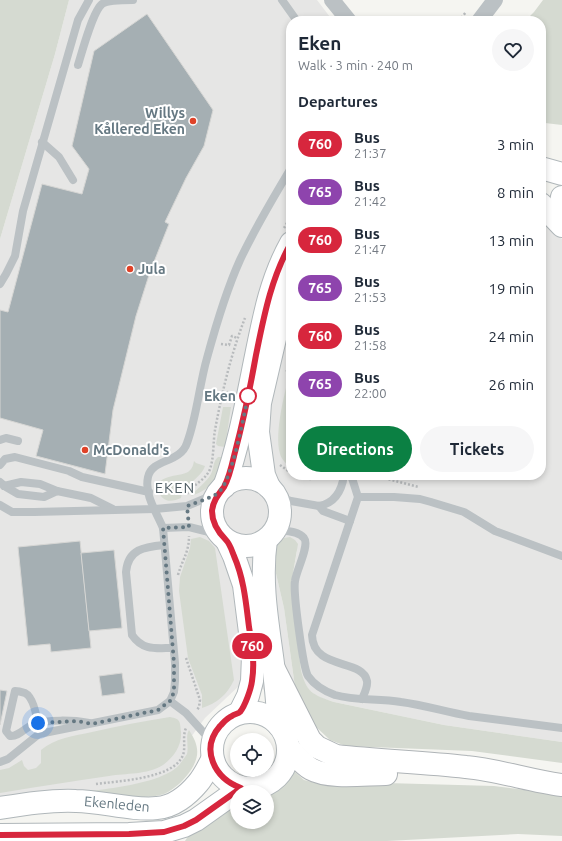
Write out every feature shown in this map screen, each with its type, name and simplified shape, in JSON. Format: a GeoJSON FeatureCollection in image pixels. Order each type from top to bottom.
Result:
{"type":"FeatureCollection","features":[{"type":"Feature","properties":{"kind":"main road"},"geometry":{"type":"LineString","coordinates":[[546,169],[562,174]]}},
{"type":"Feature","properties":{"kind":"main road"},"geometry":{"type":"LineString","coordinates":[[562,197],[559,211],[562,225]]}},
{"type":"Feature","properties":{"kind":"main road"},"geometry":{"type":"LineString","coordinates":[[546,209],[562,225]]}},
{"type":"Feature","properties":{"kind":"main road"},"geometry":{"type":"LineString","coordinates":[[265,785],[278,777],[284,769],[288,747],[286,736],[278,724],[264,714],[240,712],[248,696],[252,681],[253,656],[244,585],[234,556],[225,539],[216,529],[213,520],[213,506],[221,490],[234,455],[242,423],[263,317],[286,239]]}},
{"type":"Feature","properties":{"kind":"main road"},"geometry":{"type":"LineString","coordinates":[[278,724],[278,702],[263,578],[271,535],[280,519],[280,507],[264,474],[258,432],[260,403],[280,317],[286,300]]}},
{"type":"Feature","properties":{"kind":"main road"},"geometry":{"type":"LineString","coordinates":[[221,490],[234,481],[246,478],[258,480],[273,491]]}},
{"type":"Feature","properties":{"kind":"main road"},"geometry":{"type":"LineString","coordinates":[[225,539],[235,545],[244,547],[254,546],[271,535]]}},
{"type":"Feature","properties":{"kind":"main road"},"geometry":{"type":"LineString","coordinates":[[274,669],[310,740],[317,747],[331,754],[350,758],[468,767],[562,785]]}},
{"type":"Feature","properties":{"kind":"main road","name":"Ekenleden"},"geometry":{"type":"LineString","coordinates":[[0,808],[38,802],[76,801],[158,808],[177,802],[199,782],[212,751],[214,734],[225,720],[240,712]]}},
{"type":"Feature","properties":{"kind":"main road"},"geometry":{"type":"LineString","coordinates":[[288,747],[310,768],[321,773],[328,774],[434,775],[533,780]]}},
{"type":"Feature","properties":{"kind":"main road"},"geometry":{"type":"LineString","coordinates":[[212,751],[219,774],[232,785]]}},
{"type":"Feature","properties":{"kind":"main road","name":"Ekenleden"},"geometry":{"type":"LineString","coordinates":[[0,836],[164,832],[184,826],[196,820],[230,796]]}},
{"type":"Feature","properties":{"kind":"street"},"geometry":{"type":"LineString","coordinates":[[332,0],[345,16]]}},
{"type":"Feature","properties":{"kind":"street"},"geometry":{"type":"LineString","coordinates":[[483,16],[494,0]]}},
{"type":"Feature","properties":{"kind":"lane"},"geometry":{"type":"LineString","coordinates":[[0,284],[15,256],[23,210],[42,142],[78,20],[89,0]]}},
{"type":"Feature","properties":{"kind":"lane"},"geometry":{"type":"LineString","coordinates":[[78,65],[91,25],[102,1],[133,0]]}},
{"type":"Feature","properties":{"kind":"lane"},"geometry":{"type":"LineString","coordinates":[[282,0],[293,16]]}},
{"type":"Feature","properties":{"kind":"lane"},"geometry":{"type":"LineString","coordinates":[[42,142],[59,157],[73,180]]}},
{"type":"Feature","properties":{"kind":"lane"},"geometry":{"type":"LineString","coordinates":[[0,762],[8,759],[39,734],[158,710],[170,701],[174,692],[175,681],[163,528],[151,503],[148,492],[148,476],[157,464],[183,453],[191,430],[206,359],[228,289],[240,261],[260,222],[286,177]]}},
{"type":"Feature","properties":{"kind":"lane"},"geometry":{"type":"LineString","coordinates":[[0,440],[6,438],[18,441]]}},
{"type":"Feature","properties":{"kind":"lane"},"geometry":{"type":"LineString","coordinates":[[0,465],[5,459],[15,457],[69,471],[82,477],[148,492]]}},
{"type":"Feature","properties":{"kind":"lane"},"geometry":{"type":"LineString","coordinates":[[318,506],[329,502],[339,493],[342,486],[341,480]]}},
{"type":"Feature","properties":{"kind":"lane"},"geometry":{"type":"LineString","coordinates":[[353,480],[358,497],[312,635],[312,641],[317,651],[323,656],[362,673],[367,681],[367,686],[362,699]]}},
{"type":"Feature","properties":{"kind":"lane"},"geometry":{"type":"LineString","coordinates":[[2,484],[21,482],[40,484],[57,491],[91,498],[114,510]]}},
{"type":"Feature","properties":{"kind":"lane"},"geometry":{"type":"LineString","coordinates":[[2,484],[18,494],[44,497],[57,491]]}},
{"type":"Feature","properties":{"kind":"lane"},"geometry":{"type":"LineString","coordinates":[[0,505],[12,512],[155,509],[187,506],[221,490]]}},
{"type":"Feature","properties":{"kind":"lane"},"geometry":{"type":"LineString","coordinates":[[273,491],[291,501],[318,506],[323,510],[350,521]]}},
{"type":"Feature","properties":{"kind":"lane"},"geometry":{"type":"LineString","coordinates":[[358,497],[394,497],[420,499],[431,502],[464,512],[495,531],[562,556]]}},
{"type":"Feature","properties":{"kind":"lane"},"geometry":{"type":"LineString","coordinates":[[163,528],[189,527],[205,531],[225,539]]}},
{"type":"Feature","properties":{"kind":"lane"},"geometry":{"type":"LineString","coordinates":[[271,535],[294,532],[303,536],[306,540],[305,550],[294,582],[303,660],[307,675],[324,691],[336,695],[362,699],[400,702],[469,716],[562,728]]}},
{"type":"Feature","properties":{"kind":"lane"},"geometry":{"type":"LineString","coordinates":[[164,545],[139,549],[127,563],[126,572],[132,635],[136,641],[143,646],[150,648],[173,648]]}},
{"type":"Feature","properties":{"kind":"lane"},"geometry":{"type":"LineString","coordinates":[[39,734],[38,723],[30,697],[25,693],[15,691],[6,731],[10,736],[14,736],[38,723],[78,721],[92,724]]}},
{"type":"Feature","properties":{"kind":"lane"},"geometry":{"type":"LineString","coordinates":[[170,701],[186,713],[212,751]]}},
{"type":"Feature","properties":{"kind":"path"},"geometry":{"type":"LineString","coordinates":[[187,506],[186,495],[210,469],[215,431],[228,369],[245,317]]}},
{"type":"Feature","properties":{"kind":"path"},"geometry":{"type":"LineString","coordinates":[[212,341],[229,346],[232,336],[237,338]]}},
{"type":"Feature","properties":{"kind":"path"},"geometry":{"type":"LineString","coordinates":[[391,480],[422,488],[431,502]]}},
{"type":"Feature","properties":{"kind":"shaded area"},"geometry":{"type":"Polygon","coordinates":[[[0,0],[69,0],[55,54],[0,239],[0,0]]]}},
{"type":"Feature","properties":{"kind":"shaded area"},"geometry":{"type":"Polygon","coordinates":[[[69,0],[317,0],[329,16],[286,16],[286,480],[546,480],[546,225],[562,239],[562,742],[444,725],[334,702],[318,697],[309,690],[303,681],[301,670],[291,585],[297,551],[274,565],[284,608],[295,687],[299,698],[241,684],[205,718],[191,737],[194,755],[144,796],[0,803],[0,239],[55,54],[69,0]]]}},
{"type":"Feature","properties":{"kind":"shaded area"},"geometry":{"type":"Polygon","coordinates":[[[543,0],[562,0],[562,125],[546,123],[546,16],[530,16],[543,0]]]}},
{"type":"Feature","properties":{"kind":"shaded area"},"geometry":{"type":"Polygon","coordinates":[[[286,388],[286,463],[281,456],[278,435],[286,388]]]}},
{"type":"Feature","properties":{"kind":"shaded area"},"geometry":{"type":"Polygon","coordinates":[[[223,407],[231,407],[225,447],[218,446],[216,444],[223,407]]]}},
{"type":"Feature","properties":{"kind":"shaded area"},"geometry":{"type":"Polygon","coordinates":[[[218,457],[222,457],[216,476],[210,486],[191,496],[209,477],[215,460],[218,457]]]}},
{"type":"Feature","properties":{"kind":"shaded area"},"geometry":{"type":"Polygon","coordinates":[[[194,461],[205,466],[200,475],[188,485],[182,493],[181,498],[170,501],[163,498],[159,493],[159,482],[168,477],[188,472],[194,461]]]}},
{"type":"Feature","properties":{"kind":"shaded area"},"geometry":{"type":"Polygon","coordinates":[[[200,537],[209,541],[215,548],[234,680],[221,698],[202,708],[202,695],[188,658],[179,591],[180,577],[190,548],[191,539],[200,537]]]}},
{"type":"Feature","properties":{"kind":"shaded area"},"geometry":{"type":"Polygon","coordinates":[[[290,537],[298,544],[291,585],[301,670],[305,683],[312,692],[334,702],[444,725],[562,742],[562,763],[472,751],[346,746],[330,740],[314,725],[295,687],[284,608],[274,565],[276,545],[284,538],[290,537]]]}},
{"type":"Feature","properties":{"kind":"shaded area"},"geometry":{"type":"Polygon","coordinates":[[[170,717],[178,720],[179,722],[181,737],[179,746],[171,758],[157,768],[150,771],[0,793],[0,770],[9,768],[22,760],[24,766],[28,770],[36,768],[41,763],[41,750],[52,743],[78,735],[170,717]]]}},
{"type":"Feature","properties":{"kind":"shaded area"},"geometry":{"type":"Polygon","coordinates":[[[189,730],[195,740],[197,749],[196,759],[191,770],[176,787],[168,792],[150,797],[105,794],[65,794],[126,786],[158,777],[171,771],[180,764],[187,754],[187,735],[189,730]]]}},
{"type":"Feature","properties":{"kind":"shaded area"},"geometry":{"type":"Polygon","coordinates":[[[294,771],[304,780],[320,784],[350,782],[494,786],[562,795],[562,836],[518,834],[387,841],[185,841],[201,824],[230,804],[230,829],[274,829],[274,791],[286,782],[294,771]]]}},
{"type":"Feature","properties":{"kind":"building"},"geometry":{"type":"Polygon","coordinates":[[[147,14],[213,110],[204,146],[186,178],[165,222],[169,224],[150,272],[136,316],[113,410],[105,474],[36,456],[43,430],[0,418],[0,310],[8,312],[42,184],[82,194],[89,169],[72,146],[94,51],[147,14]]]}},
{"type":"Feature","properties":{"kind":"building"},"geometry":{"type":"Polygon","coordinates":[[[227,391],[231,392],[229,400],[225,399],[227,391]]]}},
{"type":"Feature","properties":{"kind":"building"},"geometry":{"type":"Polygon","coordinates":[[[80,541],[91,648],[51,652],[50,644],[28,646],[18,547],[80,541]]]}},
{"type":"Feature","properties":{"kind":"building"},"geometry":{"type":"Polygon","coordinates":[[[114,550],[122,628],[89,631],[81,553],[114,550]]]}},
{"type":"Feature","properties":{"kind":"building"},"geometry":{"type":"Polygon","coordinates":[[[122,673],[125,693],[102,696],[99,676],[122,673]]]}},
{"type":"Feature","properties":{"kind":"building"},"geometry":{"type":"Polygon","coordinates":[[[0,690],[7,691],[0,725],[0,690]]]}},
{"type":"Feature","properties":{"kind":"bus line","name":"760"},"geometry":{"type":"LineString","coordinates":[[0,835],[129,834],[164,832],[184,826],[196,820],[241,788],[232,785],[224,779],[219,774],[212,760],[211,750],[214,734],[225,720],[240,712],[248,696],[252,681],[253,656],[244,585],[240,570],[227,541],[216,529],[212,510],[214,501],[218,493],[224,487],[230,471],[248,396],[263,317],[270,290],[286,252]]}},
{"type":"Feature","properties":{"kind":"place","name":"Willys Kållered Eken"},"geometry":{"type":"Point","coordinates":[193,121]}},
{"type":"Feature","properties":{"kind":"place","name":"Jula"},"geometry":{"type":"Point","coordinates":[130,269]}},
{"type":"Feature","properties":{"kind":"place","name":"Eken"},"geometry":{"type":"Point","coordinates":[248,396]}},
{"type":"Feature","properties":{"kind":"place","name":"McDonald's"},"geometry":{"type":"Point","coordinates":[85,450]}},
{"type":"Feature","properties":{"kind":"district","name":"EKEN"},"geometry":{"type":"Point","coordinates":[175,487]}},
{"type":"Feature","properties":{"kind":"route"},"geometry":{"type":"LineString","coordinates":[[38,723],[78,721],[92,724],[158,710],[167,705],[170,701],[174,692],[175,681],[163,528],[189,527],[187,506],[218,493],[224,487],[230,471],[248,396]]}}]}
